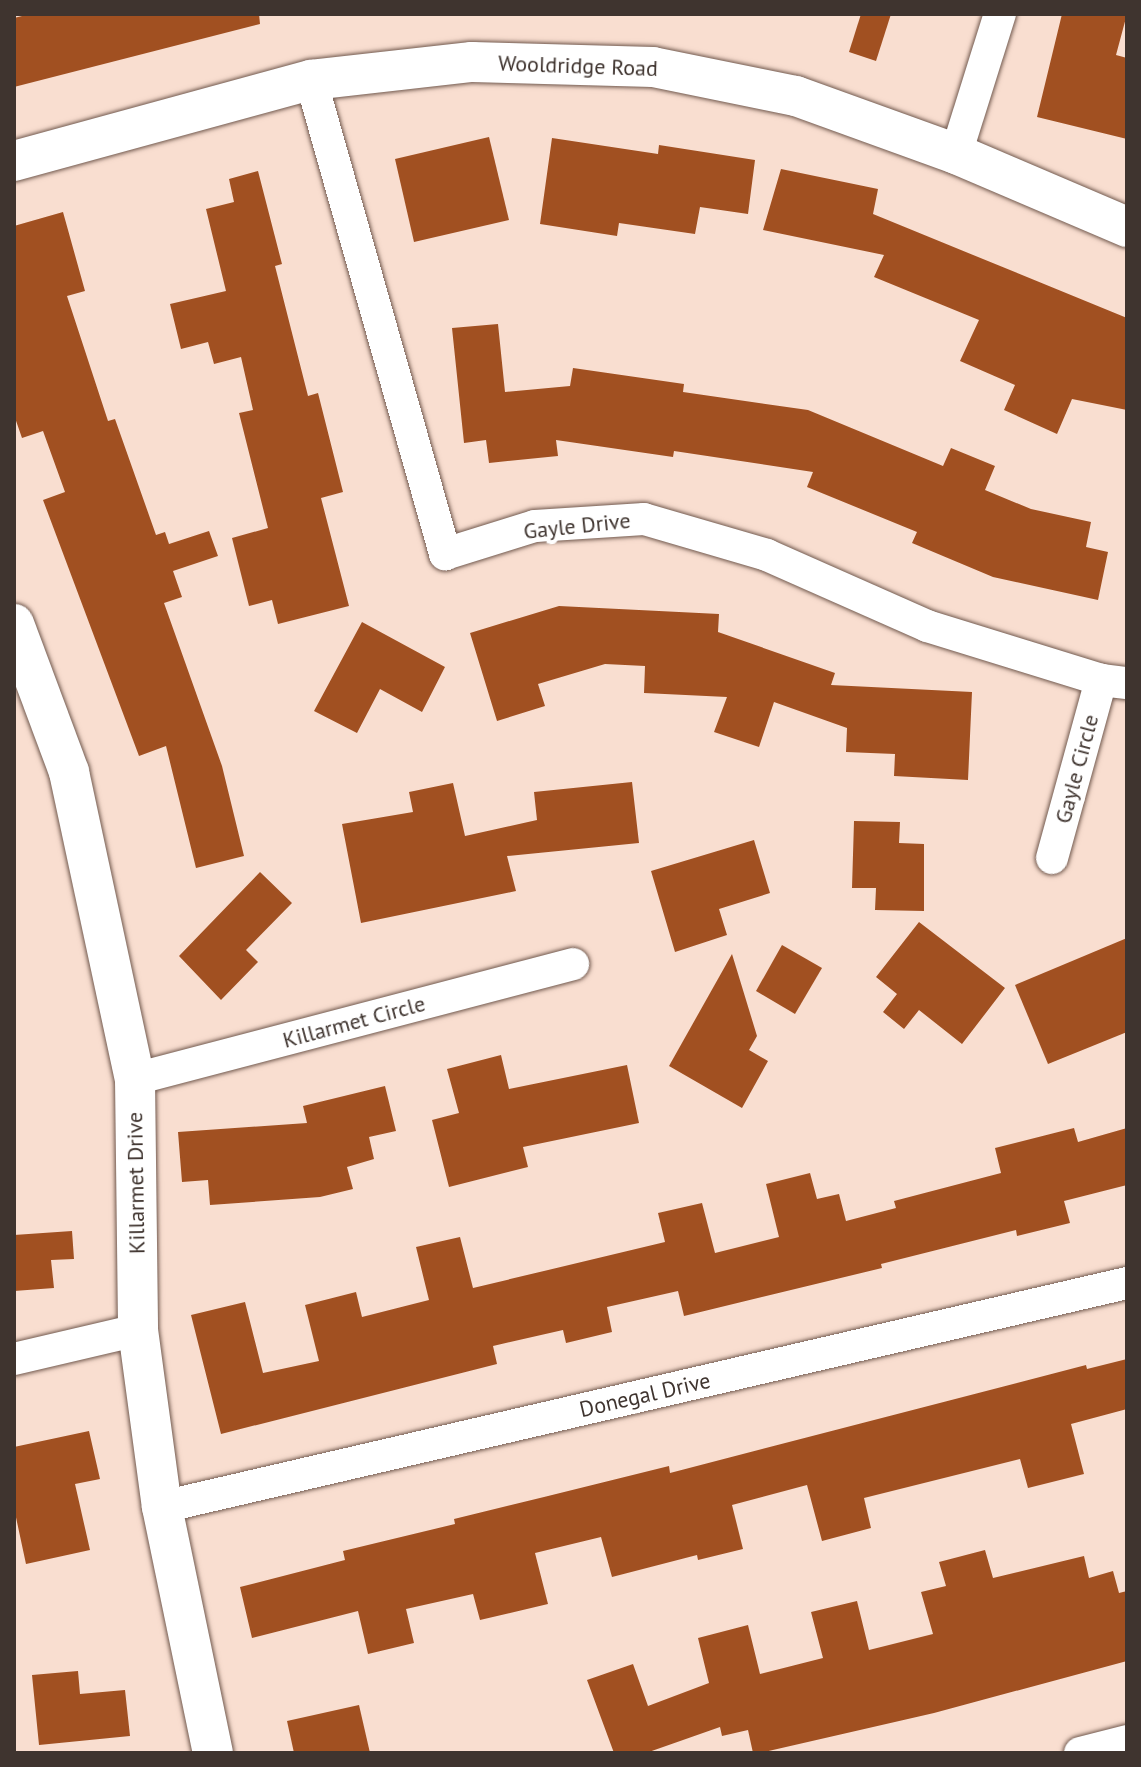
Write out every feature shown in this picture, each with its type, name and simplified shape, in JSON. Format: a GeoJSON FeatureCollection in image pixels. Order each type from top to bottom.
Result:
{"type":"FeatureCollection","features":[{"type":"Feature","properties":{"kind":"street"},"geometry":{"type":"LineString","coordinates":[[956,154],[1000,14]]}},
{"type":"Feature","properties":{"kind":"street","name":"Wooldridge Road"},"geometry":{"type":"LineString","coordinates":[[14,161],[311,80],[472,62],[653,67],[796,96],[956,154],[1127,227]]}},
{"type":"Feature","properties":{"kind":"street","name":"Gayle Drive"},"geometry":{"type":"LineString","coordinates":[[311,80],[445,554],[535,526],[644,519],[767,555],[927,626],[1114,681]]}},
{"type":"Feature","properties":{"kind":"street","name":"Killarmet Drive"},"geometry":{"type":"LineString","coordinates":[[14,624],[69,772],[135,1079],[138,1330],[162,1507],[213,1753]]}},
{"type":"Feature","properties":{"kind":"street","name":"Gayle Circle"},"geometry":{"type":"LineString","coordinates":[[1052,858],[1114,681]]}},
{"type":"Feature","properties":{"kind":"street","name":"Killarmet Circle"},"geometry":{"type":"LineString","coordinates":[[135,1079],[573,964]]}},
{"type":"Feature","properties":{"kind":"street","name":"Donegal Drive"},"geometry":{"type":"LineString","coordinates":[[162,1507],[1127,1283]]}},
{"type":"Feature","properties":{"kind":"street"},"geometry":{"type":"LineString","coordinates":[[14,1359],[138,1330]]}},
{"type":"Feature","properties":{"kind":"street"},"geometry":{"type":"LineString","coordinates":[[1080,1753],[1127,1741]]}},
{"type":"Feature","properties":{"kind":"building"},"geometry":{"type":"Polygon","coordinates":[[[30,14],[259,14],[260,24],[14,87],[14,18],[30,14]]]}},
{"type":"Feature","properties":{"kind":"building"},"geometry":{"type":"Polygon","coordinates":[[[861,14],[891,14],[876,61],[849,52],[861,14]]]}},
{"type":"Feature","properties":{"kind":"building"},"geometry":{"type":"Polygon","coordinates":[[[1062,14],[1127,14],[1116,55],[1127,58],[1127,139],[1037,117],[1062,14]]]}},
{"type":"Feature","properties":{"kind":"building"},"geometry":{"type":"Polygon","coordinates":[[[489,137],[509,220],[414,242],[395,159],[489,137]]]}},
{"type":"Feature","properties":{"kind":"building"},"geometry":{"type":"Polygon","coordinates":[[[552,138],[658,154],[659,145],[755,160],[748,214],[700,207],[695,234],[619,223],[617,236],[540,224],[552,138]]]}},
{"type":"Feature","properties":{"kind":"building"},"geometry":{"type":"Polygon","coordinates":[[[781,169],[878,189],[873,214],[1127,318],[1127,410],[1072,399],[1057,434],[1004,410],[1015,385],[960,361],[979,320],[874,277],[884,255],[763,230],[781,169]]]}},
{"type":"Feature","properties":{"kind":"building"},"geometry":{"type":"Polygon","coordinates":[[[258,171],[282,264],[275,266],[308,396],[318,393],[343,492],[321,498],[349,606],[278,624],[272,600],[249,606],[232,538],[268,528],[239,413],[253,410],[241,357],[214,364],[208,342],[181,349],[170,304],[226,291],[206,209],[234,202],[229,179],[258,171]]]}},
{"type":"Feature","properties":{"kind":"building"},"geometry":{"type":"Polygon","coordinates":[[[63,212],[85,291],[67,296],[108,421],[115,419],[156,535],[165,532],[169,544],[209,531],[218,556],[173,571],[182,597],[164,603],[222,766],[244,856],[196,868],[166,746],[139,756],[43,500],[65,492],[43,431],[22,438],[14,415],[14,226],[63,212]]]}},
{"type":"Feature","properties":{"kind":"building"},"geometry":{"type":"Polygon","coordinates":[[[498,324],[505,392],[570,386],[573,368],[684,384],[683,392],[808,410],[943,466],[951,448],[995,466],[985,490],[1031,509],[1091,522],[1086,547],[1108,552],[1098,600],[993,577],[912,543],[917,532],[807,487],[813,472],[674,451],[673,457],[556,440],[558,456],[489,463],[486,440],[464,443],[452,328],[498,324]]]}},
{"type":"Feature","properties":{"kind":"building"},"geometry":{"type":"Polygon","coordinates":[[[559,606],[719,614],[718,632],[835,673],[831,685],[972,692],[968,780],[894,776],[895,754],[846,752],[847,728],[774,702],[759,747],[714,732],[727,697],[644,693],[645,666],[605,664],[538,684],[545,706],[497,721],[470,633],[559,606]]]}},
{"type":"Feature","properties":{"kind":"building"},"geometry":{"type":"Polygon","coordinates":[[[362,622],[445,667],[422,712],[380,689],[357,733],[314,711],[362,622]]]}},
{"type":"Feature","properties":{"kind":"building"},"geometry":{"type":"Polygon","coordinates":[[[632,782],[639,843],[507,856],[516,891],[361,923],[342,824],[413,812],[409,792],[453,783],[465,836],[537,820],[534,792],[632,782]]]}},
{"type":"Feature","properties":{"kind":"building"},"geometry":{"type":"Polygon","coordinates":[[[854,821],[900,822],[899,843],[924,844],[924,911],[875,910],[876,888],[852,888],[854,821]]]}},
{"type":"Feature","properties":{"kind":"building"},"geometry":{"type":"Polygon","coordinates":[[[754,840],[770,893],[719,909],[727,935],[675,952],[651,871],[754,840]]]}},
{"type":"Feature","properties":{"kind":"building"},"geometry":{"type":"Polygon","coordinates":[[[260,872],[292,903],[246,950],[258,962],[221,1000],[179,956],[260,872]]]}},
{"type":"Feature","properties":{"kind":"building"},"geometry":{"type":"Polygon","coordinates":[[[919,922],[1005,988],[962,1044],[919,1010],[904,1029],[883,1012],[897,994],[876,977],[919,922]]]}},
{"type":"Feature","properties":{"kind":"building"},"geometry":{"type":"Polygon","coordinates":[[[1127,938],[1127,1032],[1048,1064],[1015,985],[1127,938]]]}},
{"type":"Feature","properties":{"kind":"building"},"geometry":{"type":"Polygon","coordinates":[[[782,945],[822,968],[795,1014],[756,991],[782,945]]]}},
{"type":"Feature","properties":{"kind":"building"},"geometry":{"type":"Polygon","coordinates":[[[732,954],[757,1036],[749,1050],[768,1061],[742,1108],[669,1066],[732,954]]]}},
{"type":"Feature","properties":{"kind":"building"},"geometry":{"type":"Polygon","coordinates":[[[501,1055],[509,1089],[627,1065],[639,1123],[523,1147],[528,1167],[449,1187],[432,1120],[459,1113],[447,1069],[501,1055]]]}},
{"type":"Feature","properties":{"kind":"building"},"geometry":{"type":"Polygon","coordinates":[[[385,1086],[396,1131],[369,1137],[374,1159],[347,1167],[353,1189],[320,1197],[210,1205],[208,1180],[182,1182],[178,1132],[307,1123],[303,1106],[385,1086]]]}},
{"type":"Feature","properties":{"kind":"building"},"geometry":{"type":"Polygon","coordinates":[[[1074,1128],[1078,1142],[1127,1128],[1127,1185],[1064,1201],[1070,1223],[1017,1236],[1016,1230],[881,1264],[882,1268],[684,1316],[678,1291],[607,1307],[612,1332],[566,1343],[563,1330],[493,1346],[497,1364],[221,1434],[191,1315],[245,1302],[263,1373],[319,1361],[305,1305],[356,1292],[362,1317],[429,1300],[416,1247],[460,1237],[473,1288],[665,1242],[658,1213],[702,1203],[715,1253],[779,1237],[766,1184],[810,1173],[817,1199],[839,1194],[846,1221],[896,1208],[894,1201],[1001,1173],[995,1148],[1074,1128]]]}},
{"type":"Feature","properties":{"kind":"building"},"geometry":{"type":"Polygon","coordinates":[[[72,1231],[74,1259],[51,1260],[54,1288],[14,1291],[14,1235],[72,1231]]]}},
{"type":"Feature","properties":{"kind":"building"},"geometry":{"type":"Polygon","coordinates":[[[1127,1359],[1127,1409],[1071,1424],[1084,1474],[1028,1488],[1020,1459],[864,1498],[871,1528],[822,1541],[807,1485],[732,1505],[743,1549],[698,1560],[697,1555],[612,1577],[601,1537],[535,1553],[548,1604],[480,1620],[473,1594],[406,1609],[414,1643],[368,1654],[358,1611],[252,1638],[240,1587],[345,1560],[343,1551],[455,1524],[454,1519],[669,1466],[670,1473],[1086,1365],[1087,1369],[1127,1359]]]}},
{"type":"Feature","properties":{"kind":"building"},"geometry":{"type":"Polygon","coordinates":[[[89,1431],[100,1479],[75,1484],[90,1550],[26,1564],[14,1508],[14,1447],[89,1431]]]}},
{"type":"Feature","properties":{"kind":"building"},"geometry":{"type":"Polygon","coordinates":[[[985,1550],[993,1578],[1084,1556],[1089,1578],[1113,1571],[1119,1593],[1127,1591],[1127,1661],[934,1713],[760,1753],[753,1753],[748,1730],[722,1736],[720,1727],[646,1753],[614,1753],[587,1680],[633,1664],[648,1706],[709,1683],[698,1638],[748,1625],[760,1674],[823,1658],[811,1612],[857,1601],[869,1650],[933,1634],[921,1592],[946,1586],[939,1562],[985,1550]]]}},
{"type":"Feature","properties":{"kind":"building"},"geometry":{"type":"Polygon","coordinates":[[[78,1671],[80,1694],[125,1690],[130,1736],[39,1745],[32,1675],[78,1671]]]}},
{"type":"Feature","properties":{"kind":"building"},"geometry":{"type":"Polygon","coordinates":[[[359,1705],[370,1753],[294,1753],[287,1721],[359,1705]]]}}]}
